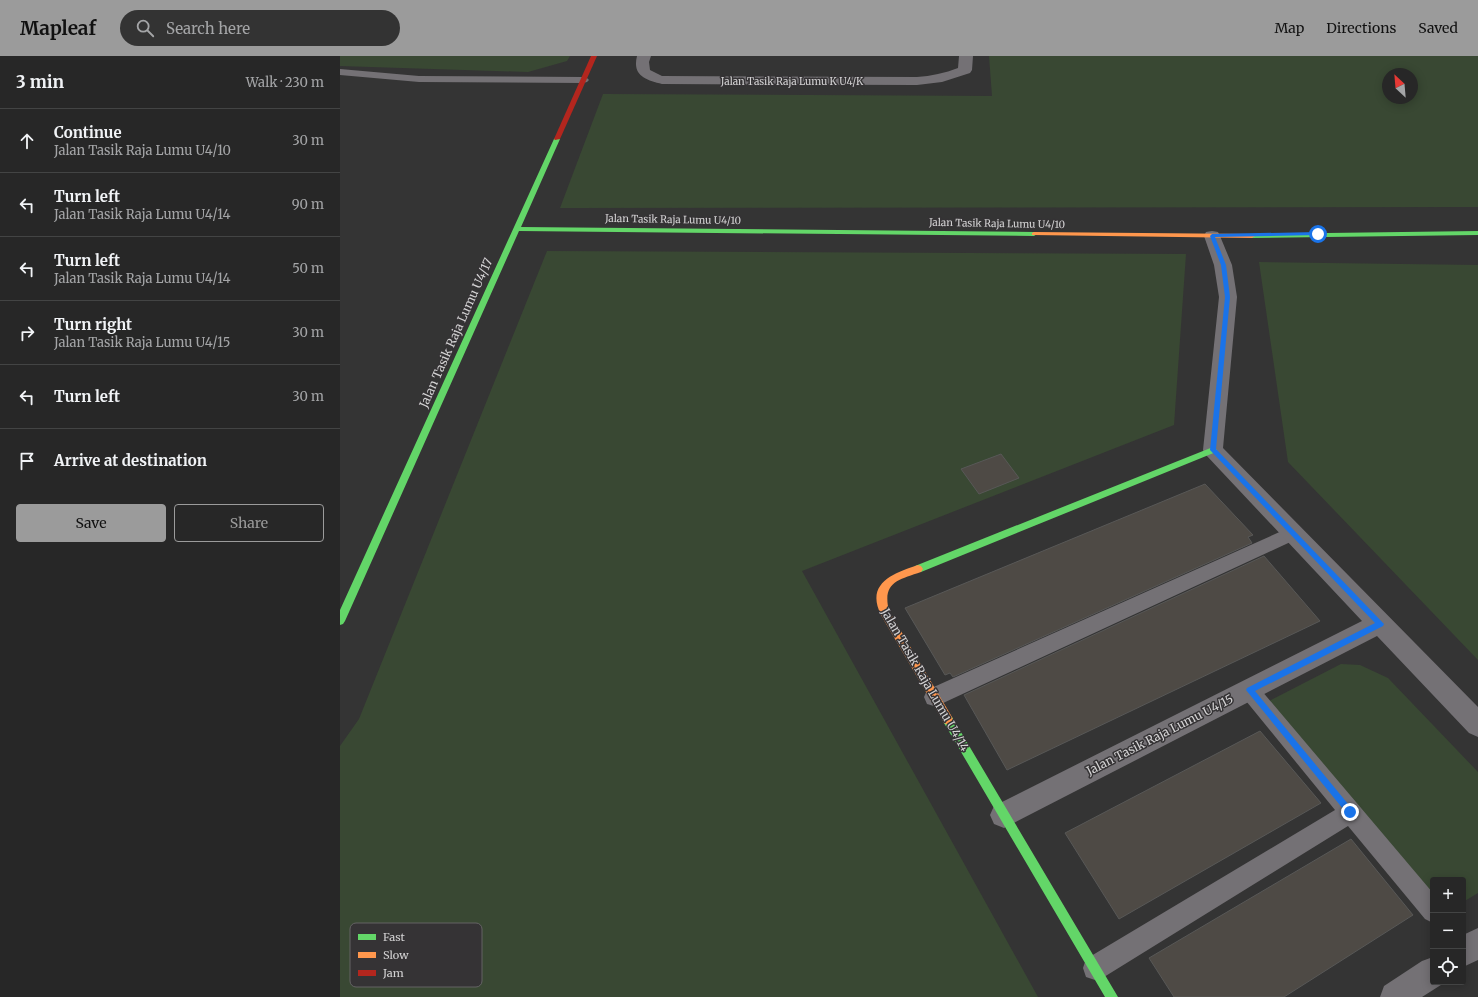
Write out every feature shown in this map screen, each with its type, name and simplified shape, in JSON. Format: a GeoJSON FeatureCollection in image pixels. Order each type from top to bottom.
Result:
{"type":"FeatureCollection","features":[{"type":"Feature","properties":{"kind":"street","name":"Jalan Tasik Raja Lumu U4/17"},"geometry":{"type":"LineString","coordinates":[[340,621],[594,56]]}},
{"type":"Feature","properties":{"kind":"street","name":"Jalan Tasik Raja Lumu K U4/K"},"geometry":{"type":"LineString","coordinates":[[644,56],[642,62],[644,72],[649,78],[662,80],[935,80],[951,76],[965,70],[966,56]]}},
{"type":"Feature","properties":{"kind":"street","name":"Jalan Tasik Raja Lumu U4/10"},"geometry":{"type":"LineString","coordinates":[[516,229],[1212,236],[1478,233]]}},
{"type":"Feature","properties":{"kind":"street"},"geometry":{"type":"LineString","coordinates":[[1212,236],[1223,265],[1228,297],[1213,450],[1478,725]]}},
{"type":"Feature","properties":{"kind":"street","name":"Jalan Tasik Raja Lumu U4/14"},"geometry":{"type":"LineString","coordinates":[[1112,997],[884,612],[880,600],[881,590],[888,581],[1213,450]]}},
{"type":"Feature","properties":{"kind":"street","name":"Jalan Tasik Raja Lumu U4/15"},"geometry":{"type":"LineString","coordinates":[[1004,815],[1380,624]]}},
{"type":"Feature","properties":{"kind":"street"},"geometry":{"type":"LineString","coordinates":[[1395,997],[1430,974]]}},
{"type":"Feature","properties":{"kind":"lane"},"geometry":{"type":"LineString","coordinates":[[340,72],[419,79],[583,80]]}},
{"type":"Feature","properties":{"kind":"lane"},"geometry":{"type":"LineString","coordinates":[[934,696],[1293,533]]}},
{"type":"Feature","properties":{"kind":"lane"},"geometry":{"type":"LineString","coordinates":[[1249,690],[1430,907]]}},
{"type":"Feature","properties":{"kind":"lane"},"geometry":{"type":"LineString","coordinates":[[1095,968],[1350,812]]}},
{"type":"Feature","properties":{"kind":"green space"},"geometry":{"type":"Polygon","coordinates":[[[340,56],[570,56],[567,61],[528,72],[340,66],[340,56]]]}},
{"type":"Feature","properties":{"kind":"green space"},"geometry":{"type":"Polygon","coordinates":[[[989,56],[1478,56],[1478,207],[560,208],[603,94],[992,96],[989,56]]]}},
{"type":"Feature","properties":{"kind":"green space"},"geometry":{"type":"Polygon","coordinates":[[[547,251],[1186,254],[1174,425],[802,571],[1038,997],[340,997],[340,746],[359,719],[547,251]]]}},
{"type":"Feature","properties":{"kind":"green space"},"geometry":{"type":"Polygon","coordinates":[[[1259,262],[1478,265],[1478,660],[1288,462],[1259,262]]]}},
{"type":"Feature","properties":{"kind":"green space"},"geometry":{"type":"Polygon","coordinates":[[[1341,664],[1360,665],[1388,678],[1478,772],[1478,893],[1466,900],[1466,877],[1430,877],[1430,898],[1267,702],[1341,664]]]}},
{"type":"Feature","properties":{"kind":"building"},"geometry":{"type":"Polygon","coordinates":[[[1001,454],[1019,478],[979,494],[961,469],[1001,454]]]}},
{"type":"Feature","properties":{"kind":"building"},"geometry":{"type":"Polygon","coordinates":[[[1205,484],[1253,535],[1248,537],[1252,543],[953,677],[950,673],[945,675],[905,608],[1205,484]]]}},
{"type":"Feature","properties":{"kind":"building"},"geometry":{"type":"Polygon","coordinates":[[[1264,556],[1320,621],[1007,770],[964,695],[1264,556]]]}},
{"type":"Feature","properties":{"kind":"building"},"geometry":{"type":"Polygon","coordinates":[[[1260,731],[1321,803],[1119,919],[1065,833],[1260,731]]]}},
{"type":"Feature","properties":{"kind":"building"},"geometry":{"type":"Polygon","coordinates":[[[1351,839],[1413,915],[1284,997],[1174,997],[1149,958],[1351,839]]]}},
{"type":"Feature","properties":{"kind":"traffic: fast"},"geometry":{"type":"LineString","coordinates":[[340,621],[557,139]]}},
{"type":"Feature","properties":{"kind":"traffic: fast"},"geometry":{"type":"LineString","coordinates":[[516,229],[1034,234]]}},
{"type":"Feature","properties":{"kind":"traffic: fast"},"geometry":{"type":"LineString","coordinates":[[1252,236],[1478,233]]}},
{"type":"Feature","properties":{"kind":"traffic: fast"},"geometry":{"type":"LineString","coordinates":[[918,569],[1213,450]]}},
{"type":"Feature","properties":{"kind":"traffic: fast"},"geometry":{"type":"LineString","coordinates":[[948,720],[1112,997]]}},
{"type":"Feature","properties":{"kind":"traffic: slow"},"geometry":{"type":"LineString","coordinates":[[1034,234],[1252,236]]}},
{"type":"Feature","properties":{"kind":"traffic: slow"},"geometry":{"type":"LineString","coordinates":[[918,569],[894,578],[888,582],[882,593],[882,602],[884,612],[948,720]]}},
{"type":"Feature","properties":{"kind":"traffic: jam"},"geometry":{"type":"LineString","coordinates":[[557,139],[594,56]]}},
{"type":"Feature","properties":{"kind":"route"},"geometry":{"type":"LineString","coordinates":[[1318,234],[1212,236],[1223,265],[1228,297],[1213,450],[1380,624],[1249,690],[1350,812]]}}]}
